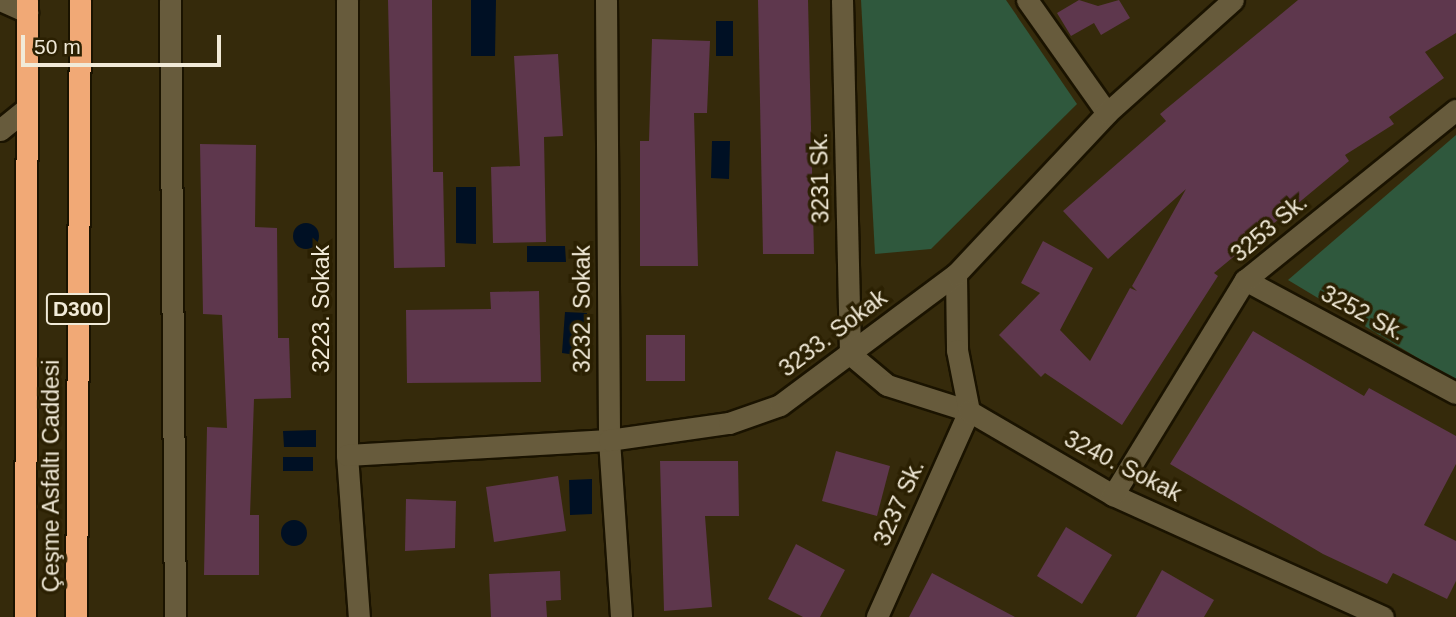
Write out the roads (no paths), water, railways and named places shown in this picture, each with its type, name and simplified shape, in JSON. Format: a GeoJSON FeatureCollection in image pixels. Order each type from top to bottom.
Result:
{"type":"FeatureCollection","features":[{"type":"Feature","properties":{"kind":"highway","name":"Çeşme Asfaltı Caddesi"},"geometry":{"type":"LineString","coordinates":[[76,617],[80,0]]}},
{"type":"Feature","properties":{"kind":"highway","name":"Çeşme Asfaltı Caddesi"},"geometry":{"type":"LineString","coordinates":[[25,617],[27,6]]}},
{"type":"Feature","properties":{"kind":"street"},"geometry":{"type":"LineString","coordinates":[[0,0],[27,6]]}},
{"type":"Feature","properties":{"kind":"street"},"geometry":{"type":"LineString","coordinates":[[170,0],[175,617]]}},
{"type":"Feature","properties":{"kind":"street","name":"3223. Sokak"},"geometry":{"type":"LineString","coordinates":[[347,0],[347,455],[359,617]]}},
{"type":"Feature","properties":{"kind":"street","name":"3232. Sokak"},"geometry":{"type":"LineString","coordinates":[[606,0],[609,440],[621,617]]}},
{"type":"Feature","properties":{"kind":"street","name":"3231 Sk."},"geometry":{"type":"LineString","coordinates":[[842,0],[850,354]]}},
{"type":"Feature","properties":{"kind":"street"},"geometry":{"type":"LineString","coordinates":[[1027,0],[1107,113]]}},
{"type":"Feature","properties":{"kind":"street","name":"3233. Sokak"},"geometry":{"type":"LineString","coordinates":[[347,455],[609,440],[752,417],[850,354],[956,274],[1107,113],[1233,0]]}},
{"type":"Feature","properties":{"kind":"street"},"geometry":{"type":"LineString","coordinates":[[0,130],[26,109]]}},
{"type":"Feature","properties":{"kind":"street","name":"3253 Sk."},"geometry":{"type":"LineString","coordinates":[[1113,495],[1245,279],[1456,110]]}},
{"type":"Feature","properties":{"kind":"street"},"geometry":{"type":"LineString","coordinates":[[956,274],[957,351],[969,411]]}},
{"type":"Feature","properties":{"kind":"street","name":"3252 Sk."},"geometry":{"type":"LineString","coordinates":[[1245,279],[1456,393]]}},
{"type":"Feature","properties":{"kind":"street","name":"3240. Sokak"},"geometry":{"type":"LineString","coordinates":[[850,354],[887,385],[969,411],[1113,495],[1383,617]]}},
{"type":"Feature","properties":{"kind":"street","name":"3237 Sk."},"geometry":{"type":"LineString","coordinates":[[877,617],[969,411]]}},
{"type":"Feature","properties":{"kind":"water"},"geometry":{"type":"Polygon","coordinates":[[[471,0],[496,0],[495,56],[471,56],[471,0]]]}},
{"type":"Feature","properties":{"kind":"water"},"geometry":{"type":"Polygon","coordinates":[[[716,21],[733,21],[733,56],[716,56],[716,21]]]}},
{"type":"Feature","properties":{"kind":"water"},"geometry":{"type":"Polygon","coordinates":[[[712,141],[730,141],[729,179],[711,178],[712,141]]]}},
{"type":"Feature","properties":{"kind":"water"},"geometry":{"type":"Polygon","coordinates":[[[456,187],[476,187],[476,244],[456,243],[456,187]]]}},
{"type":"Feature","properties":{"kind":"water"},"geometry":{"type":"Polygon","coordinates":[[[306,223],[315,227],[319,236],[315,245],[306,249],[297,245],[293,236],[297,227],[306,223]]]}},
{"type":"Feature","properties":{"kind":"water"},"geometry":{"type":"Polygon","coordinates":[[[527,246],[565,246],[566,262],[527,262],[527,246]]]}},
{"type":"Feature","properties":{"kind":"water"},"geometry":{"type":"Polygon","coordinates":[[[565,312],[587,313],[583,356],[562,353],[565,312]]]}},
{"type":"Feature","properties":{"kind":"water"},"geometry":{"type":"Polygon","coordinates":[[[316,430],[316,447],[284,447],[283,431],[316,430]]]}},
{"type":"Feature","properties":{"kind":"water"},"geometry":{"type":"Polygon","coordinates":[[[283,457],[313,457],[313,471],[283,471],[283,457]]]}},
{"type":"Feature","properties":{"kind":"water"},"geometry":{"type":"Polygon","coordinates":[[[592,479],[592,514],[570,515],[569,480],[592,479]]]}},
{"type":"Feature","properties":{"kind":"water"},"geometry":{"type":"Polygon","coordinates":[[[294,520],[303,524],[307,533],[303,542],[294,546],[285,542],[281,533],[285,524],[294,520]]]}}]}
